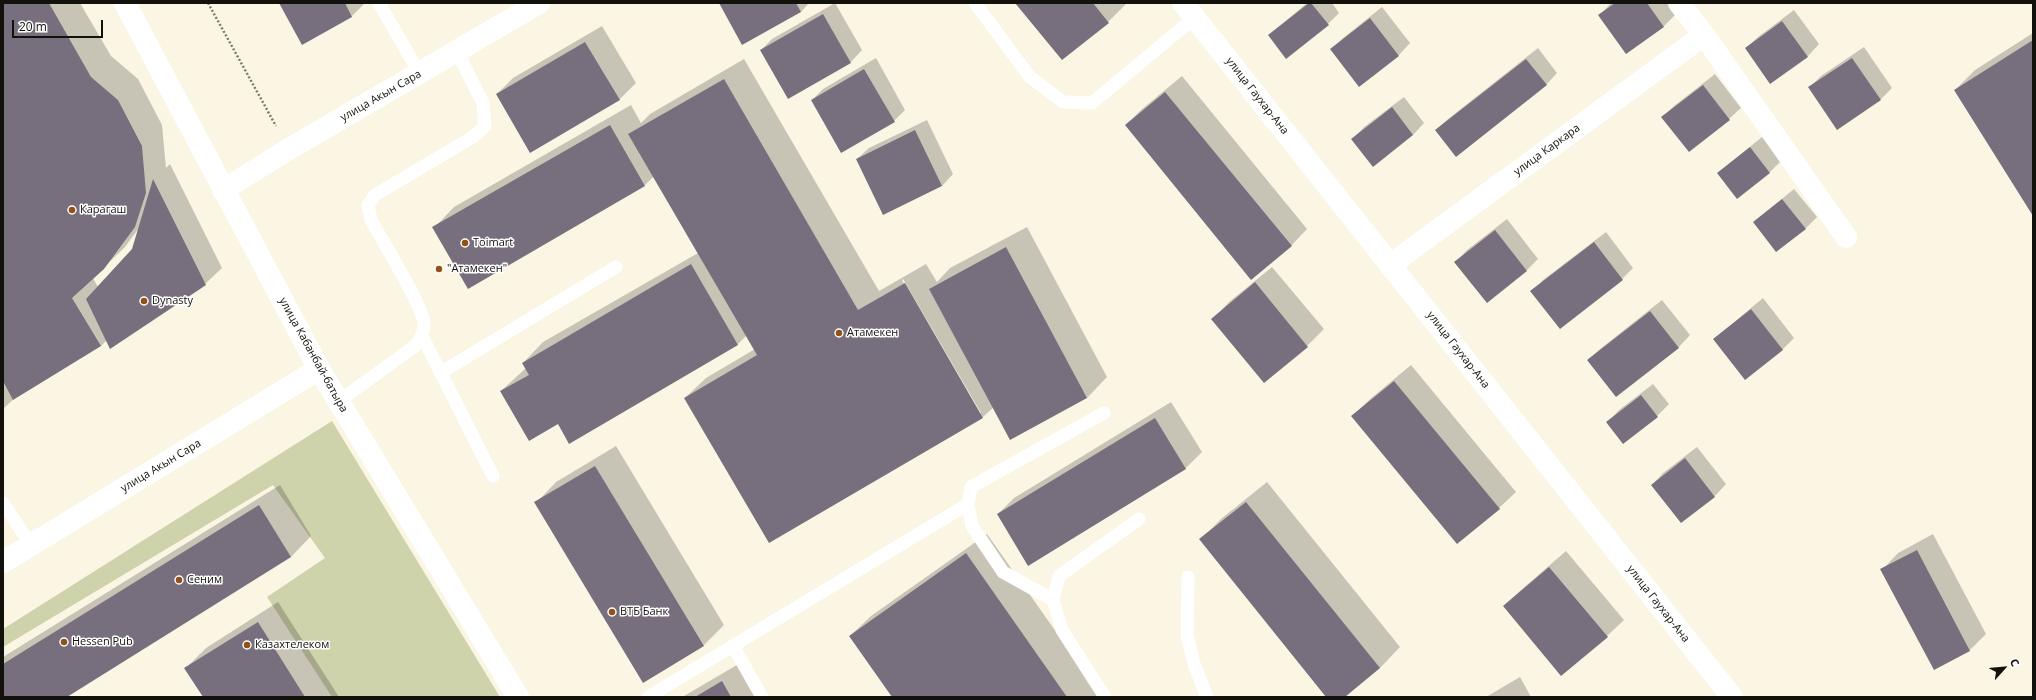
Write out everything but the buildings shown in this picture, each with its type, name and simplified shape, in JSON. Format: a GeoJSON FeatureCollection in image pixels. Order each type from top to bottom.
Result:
{"type":"FeatureCollection","features":[{"type":"Feature","properties":{"kind":"street","name":"улица Кабанбай-батыра"},"geometry":{"type":"LineString","coordinates":[[125,3],[319,369],[518,697]]}},
{"type":"Feature","properties":{"kind":"street","name":"улица Акын Сара"},"geometry":{"type":"LineString","coordinates":[[223,190],[289,149],[420,74],[539,3]]}},
{"type":"Feature","properties":{"kind":"street"},"geometry":{"type":"LineString","coordinates":[[1679,3],[1704,35],[1846,237]]}},
{"type":"Feature","properties":{"kind":"street","name":"улица Гаухар-Ана"},"geometry":{"type":"LineString","coordinates":[[1189,10],[1732,697]]}},
{"type":"Feature","properties":{"kind":"street","name":"улица Каркара"},"geometry":{"type":"LineString","coordinates":[[1390,265],[1704,35]]}},
{"type":"Feature","properties":{"kind":"street","name":"улица Акын Сара"},"geometry":{"type":"LineString","coordinates":[[3,562],[319,369]]}},
{"type":"Feature","properties":{"kind":"lane"},"geometry":{"type":"LineString","coordinates":[[379,3],[420,74]]}},
{"type":"Feature","properties":{"kind":"lane"},"geometry":{"type":"LineString","coordinates":[[975,3],[1029,76],[1063,102],[1092,104],[1189,10]]}},
{"type":"Feature","properties":{"kind":"lane"},"geometry":{"type":"LineString","coordinates":[[339,401],[415,346],[422,336],[424,323],[420,307],[371,220],[368,205],[375,195],[473,137],[485,126],[483,103],[457,52]]}},
{"type":"Feature","properties":{"kind":"lane"},"geometry":{"type":"LineString","coordinates":[[440,373],[616,267]]}},
{"type":"Feature","properties":{"kind":"lane"},"geometry":{"type":"LineString","coordinates":[[422,336],[493,476]]}},
{"type":"Feature","properties":{"kind":"lane"},"geometry":{"type":"LineString","coordinates":[[1053,600],[1003,572],[972,526],[968,504],[971,487],[1104,412]]}},
{"type":"Feature","properties":{"kind":"lane"},"geometry":{"type":"LineString","coordinates":[[3,503],[31,545]]}},
{"type":"Feature","properties":{"kind":"lane"},"geometry":{"type":"LineString","coordinates":[[648,697],[968,504]]}},
{"type":"Feature","properties":{"kind":"lane"},"geometry":{"type":"LineString","coordinates":[[1105,697],[1062,630],[1053,600],[1059,576],[1139,518]]}},
{"type":"Feature","properties":{"kind":"lane"},"geometry":{"type":"LineString","coordinates":[[1188,577],[1188,635],[1194,664],[1207,697]]}},
{"type":"Feature","properties":{"kind":"lane"},"geometry":{"type":"LineString","coordinates":[[733,646],[762,697]]}},
{"type":"Feature","properties":{"kind":"path"},"geometry":{"type":"LineString","coordinates":[[208,3],[289,149]]}},
{"type":"Feature","properties":{"kind":"green space"},"geometry":{"type":"Polygon","coordinates":[[[332,421],[500,697],[332,697],[267,597],[325,558],[273,485],[3,647],[3,629],[332,421]]]}},
{"type":"Feature","properties":{"kind":"place","name":"Карагаш"},"geometry":{"type":"Point","coordinates":[72,210]}},
{"type":"Feature","properties":{"kind":"place","name":"Toimart"},"geometry":{"type":"Point","coordinates":[465,243]}},
{"type":"Feature","properties":{"kind":"place","name":"\"Атамекен\""},"geometry":{"type":"Point","coordinates":[439,269]}},
{"type":"Feature","properties":{"kind":"place","name":"Dynasty"},"geometry":{"type":"Point","coordinates":[144,301]}},
{"type":"Feature","properties":{"kind":"place","name":"Атамекен"},"geometry":{"type":"Point","coordinates":[839,333]}},
{"type":"Feature","properties":{"kind":"place","name":"Сеним"},"geometry":{"type":"Point","coordinates":[179,580]}},
{"type":"Feature","properties":{"kind":"place","name":"ВТБ Банк"},"geometry":{"type":"Point","coordinates":[612,612]}},
{"type":"Feature","properties":{"kind":"place","name":"Hessen Pub"},"geometry":{"type":"Point","coordinates":[64,642]}},
{"type":"Feature","properties":{"kind":"place","name":"Казахтелеком"},"geometry":{"type":"Point","coordinates":[247,645]}}]}
